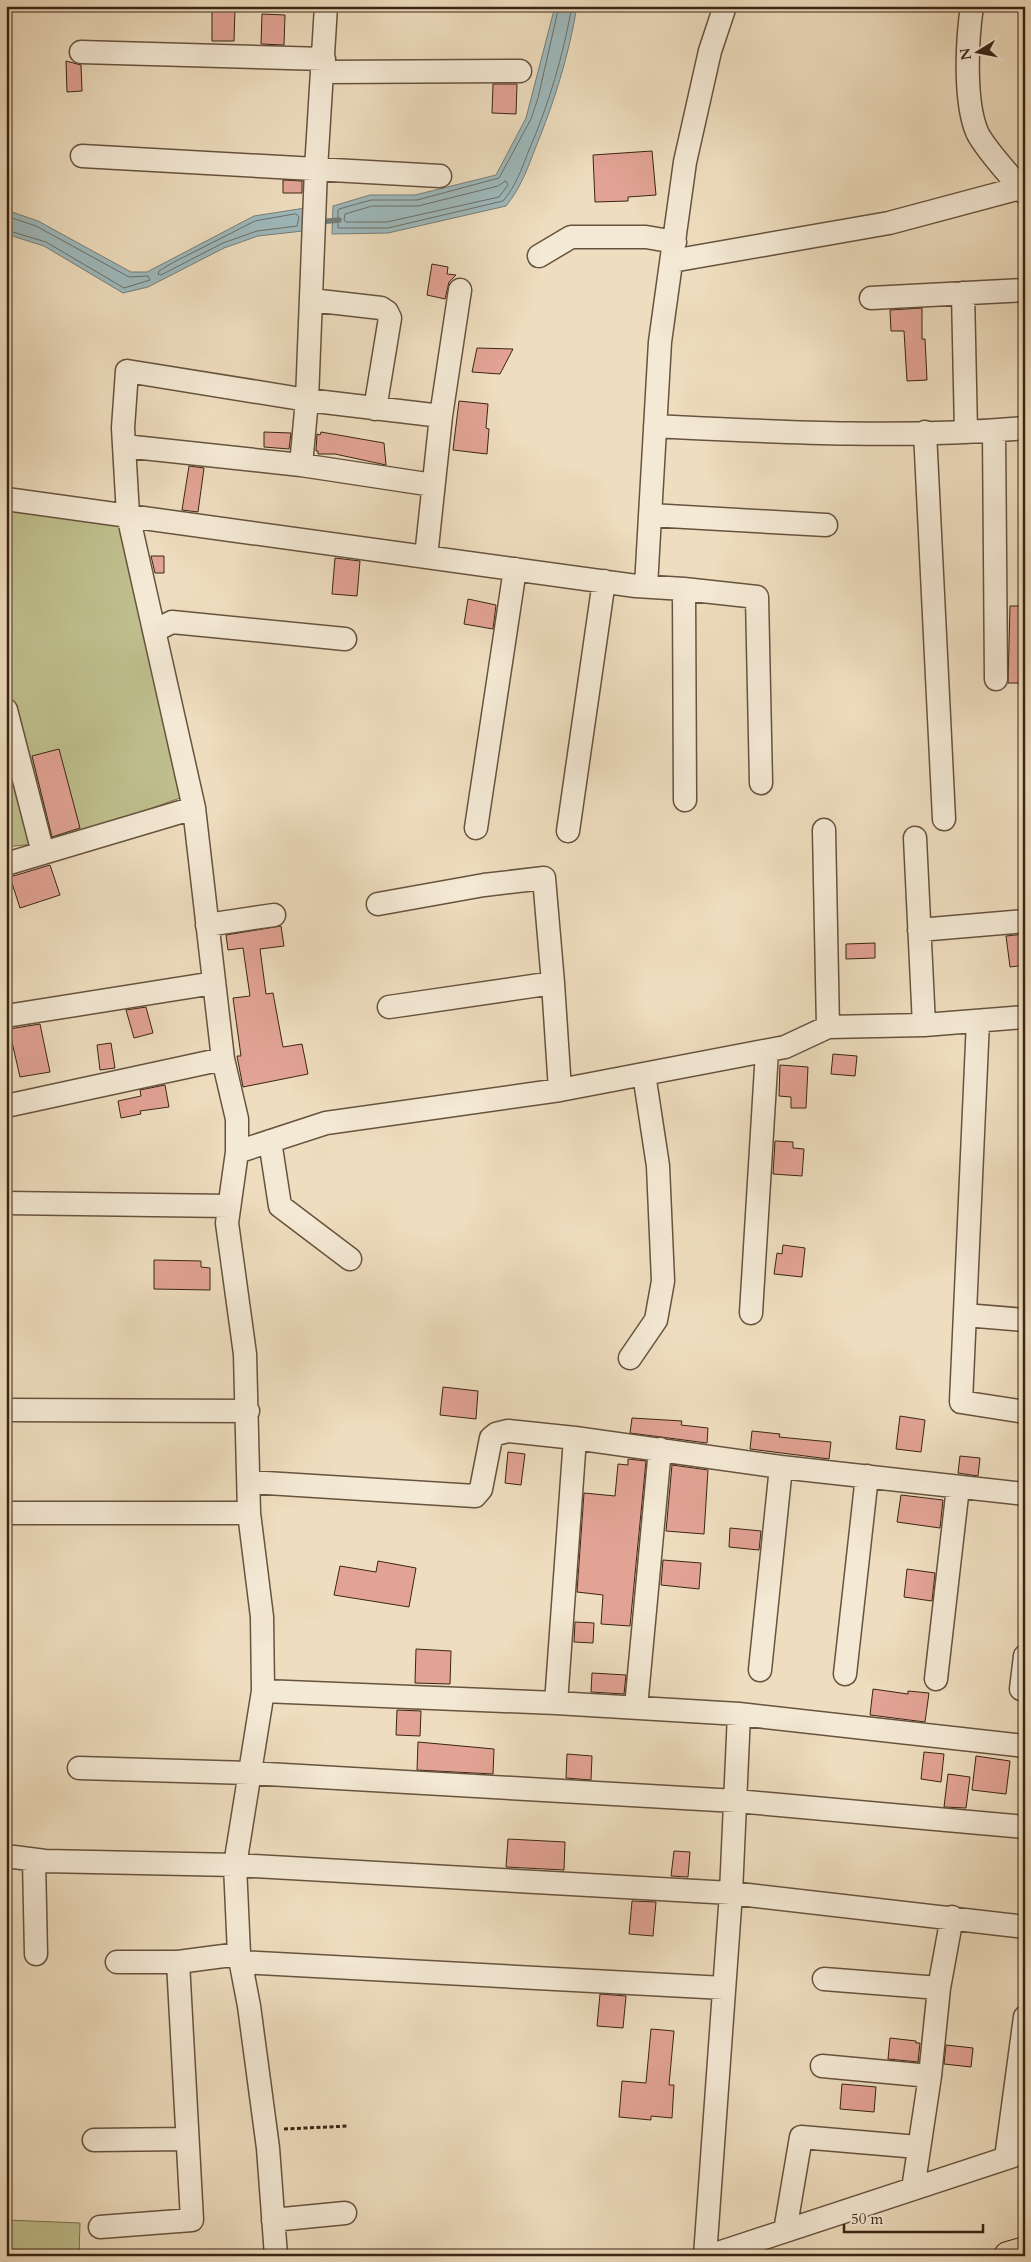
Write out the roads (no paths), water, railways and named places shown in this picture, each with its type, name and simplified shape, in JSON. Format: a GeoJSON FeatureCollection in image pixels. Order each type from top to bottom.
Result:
{"type":"FeatureCollection","features":[{"type":"Feature","properties":{"kind":"highway"},"geometry":{"type":"LineString","coordinates":[[1008,2256],[1025,2251]]}},
{"type":"Feature","properties":{"kind":"street"},"geometry":{"type":"LineString","coordinates":[[301,465],[308,400],[316,169],[324,66],[326,6]]}},
{"type":"Feature","properties":{"kind":"street"},"geometry":{"type":"LineString","coordinates":[[646,586],[660,342],[685,162],[710,51],[725,6]]}},
{"type":"Feature","properties":{"kind":"street"},"geometry":{"type":"LineString","coordinates":[[539,256],[571,237],[646,238],[674,252],[889,223],[1023,191],[978,133],[970,104],[968,29],[972,6]]}},
{"type":"Feature","properties":{"kind":"street"},"geometry":{"type":"LineString","coordinates":[[81,52],[324,66],[520,71]]}},
{"type":"Feature","properties":{"kind":"street"},"geometry":{"type":"LineString","coordinates":[[82,156],[440,176]]}},
{"type":"Feature","properties":{"kind":"street"},"geometry":{"type":"LineString","coordinates":[[426,556],[441,416],[460,290]]}},
{"type":"Feature","properties":{"kind":"street"},"geometry":{"type":"LineString","coordinates":[[871,298],[1025,290]]}},
{"type":"Feature","properties":{"kind":"street"},"geometry":{"type":"LineString","coordinates":[[963,293],[966,432]]}},
{"type":"Feature","properties":{"kind":"street"},"geometry":{"type":"LineString","coordinates":[[311,300],[381,308],[387,312],[390,318],[375,408]]}},
{"type":"Feature","properties":{"kind":"street"},"geometry":{"type":"LineString","coordinates":[[276,2256],[266,2130],[249,2006],[239,1958],[235,1865],[263,1691],[262,1617],[249,1513],[248,1411],[245,1354],[227,1223],[237,1152],[237,1119],[223,1059],[194,808],[128,516],[123,428],[127,371],[308,400],[441,416]]}},
{"type":"Feature","properties":{"kind":"street"},"geometry":{"type":"LineString","coordinates":[[655,426],[866,433],[966,432],[1025,428]]}},
{"type":"Feature","properties":{"kind":"street"},"geometry":{"type":"LineString","coordinates":[[994,431],[996,679]]}},
{"type":"Feature","properties":{"kind":"street"},"geometry":{"type":"LineString","coordinates":[[925,432],[944,819]]}},
{"type":"Feature","properties":{"kind":"street"},"geometry":{"type":"LineString","coordinates":[[124,446],[301,465],[433,485]]}},
{"type":"Feature","properties":{"kind":"street"},"geometry":{"type":"LineString","coordinates":[[6,499],[604,581],[757,597],[761,783]]}},
{"type":"Feature","properties":{"kind":"street"},"geometry":{"type":"LineString","coordinates":[[650,515],[826,525]]}},
{"type":"Feature","properties":{"kind":"street"},"geometry":{"type":"LineString","coordinates":[[476,828],[515,569]]}},
{"type":"Feature","properties":{"kind":"street"},"geometry":{"type":"LineString","coordinates":[[568,831],[604,581]]}},
{"type":"Feature","properties":{"kind":"street"},"geometry":{"type":"LineString","coordinates":[[684,589],[685,800]]}},
{"type":"Feature","properties":{"kind":"street"},"geometry":{"type":"LineString","coordinates":[[154,632],[172,622],[345,639]]}},
{"type":"Feature","properties":{"kind":"street"},"geometry":{"type":"LineString","coordinates":[[6,710],[43,853]]}},
{"type":"Feature","properties":{"kind":"street"},"geometry":{"type":"LineString","coordinates":[[6,864],[194,808]]}},
{"type":"Feature","properties":{"kind":"street"},"geometry":{"type":"LineString","coordinates":[[824,830],[828,1027]]}},
{"type":"Feature","properties":{"kind":"street"},"geometry":{"type":"LineString","coordinates":[[915,838],[924,1025]]}},
{"type":"Feature","properties":{"kind":"street"},"geometry":{"type":"LineString","coordinates":[[378,904],[484,885],[544,878],[560,1090]]}},
{"type":"Feature","properties":{"kind":"street"},"geometry":{"type":"LineString","coordinates":[[207,925],[274,915]]}},
{"type":"Feature","properties":{"kind":"street"},"geometry":{"type":"LineString","coordinates":[[919,930],[1025,921]]}},
{"type":"Feature","properties":{"kind":"street"},"geometry":{"type":"LineString","coordinates":[[6,1016],[214,983]]}},
{"type":"Feature","properties":{"kind":"street"},"geometry":{"type":"LineString","coordinates":[[390,1007],[553,983]]}},
{"type":"Feature","properties":{"kind":"street"},"geometry":{"type":"LineString","coordinates":[[237,1152],[326,1124],[560,1090],[785,1048],[828,1027],[924,1025],[1025,1017]]}},
{"type":"Feature","properties":{"kind":"street"},"geometry":{"type":"LineString","coordinates":[[978,1021],[961,1402],[1025,1412]]}},
{"type":"Feature","properties":{"kind":"street"},"geometry":{"type":"LineString","coordinates":[[752,1312],[767,1051]]}},
{"type":"Feature","properties":{"kind":"street"},"geometry":{"type":"LineString","coordinates":[[6,1106],[223,1059]]}},
{"type":"Feature","properties":{"kind":"street"},"geometry":{"type":"LineString","coordinates":[[630,1358],[656,1320],[663,1281],[658,1166],[644,1074]]}},
{"type":"Feature","properties":{"kind":"street"},"geometry":{"type":"LineString","coordinates":[[270,1141],[280,1206],[350,1259]]}},
{"type":"Feature","properties":{"kind":"street"},"geometry":{"type":"LineString","coordinates":[[6,1203],[229,1206]]}},
{"type":"Feature","properties":{"kind":"street"},"geometry":{"type":"LineString","coordinates":[[965,1315],[1025,1320]]}},
{"type":"Feature","properties":{"kind":"street"},"geometry":{"type":"LineString","coordinates":[[6,1410],[248,1411]]}},
{"type":"Feature","properties":{"kind":"street"},"geometry":{"type":"LineString","coordinates":[[249,1482],[472,1497],[478,1494],[481,1489],[489,1443],[496,1434],[508,1431],[575,1438],[782,1467],[1025,1494]]}},
{"type":"Feature","properties":{"kind":"street"},"geometry":{"type":"LineString","coordinates":[[556,1703],[575,1438]]}},
{"type":"Feature","properties":{"kind":"street"},"geometry":{"type":"LineString","coordinates":[[636,1708],[660,1450]]}},
{"type":"Feature","properties":{"kind":"street"},"geometry":{"type":"LineString","coordinates":[[760,1670],[782,1467]]}},
{"type":"Feature","properties":{"kind":"street"},"geometry":{"type":"LineString","coordinates":[[845,1674],[867,1476]]}},
{"type":"Feature","properties":{"kind":"street"},"geometry":{"type":"LineString","coordinates":[[936,1679],[958,1487]]}},
{"type":"Feature","properties":{"kind":"street"},"geometry":{"type":"LineString","coordinates":[[6,1513],[249,1513]]}},
{"type":"Feature","properties":{"kind":"street"},"geometry":{"type":"LineString","coordinates":[[1021,1688],[1025,1656]]}},
{"type":"Feature","properties":{"kind":"street"},"geometry":{"type":"LineString","coordinates":[[263,1691],[556,1703],[739,1714],[1025,1746]]}},
{"type":"Feature","properties":{"kind":"street"},"geometry":{"type":"LineString","coordinates":[[705,2256],[731,1893],[739,1714]]}},
{"type":"Feature","properties":{"kind":"street"},"geometry":{"type":"LineString","coordinates":[[79,1768],[249,1773],[736,1801],[1025,1827]]}},
{"type":"Feature","properties":{"kind":"street"},"geometry":{"type":"LineString","coordinates":[[6,1856],[34,1860],[235,1865],[731,1893],[952,1917],[1025,1927]]}},
{"type":"Feature","properties":{"kind":"street"},"geometry":{"type":"LineString","coordinates":[[34,1860],[36,1954]]}},
{"type":"Feature","properties":{"kind":"street"},"geometry":{"type":"LineString","coordinates":[[912,2189],[930,2076],[939,1988],[952,1917]]}},
{"type":"Feature","properties":{"kind":"street"},"geometry":{"type":"LineString","coordinates":[[117,1962],[178,1962],[239,1958],[724,1988]]}},
{"type":"Feature","properties":{"kind":"street"},"geometry":{"type":"LineString","coordinates":[[100,2227],[192,2220],[178,1962]]}},
{"type":"Feature","properties":{"kind":"street"},"geometry":{"type":"LineString","coordinates":[[824,1979],[939,1988]]}},
{"type":"Feature","properties":{"kind":"street"},"geometry":{"type":"LineString","coordinates":[[709,2256],[1016,2155],[1025,2018]]}},
{"type":"Feature","properties":{"kind":"street"},"geometry":{"type":"LineString","coordinates":[[822,2066],[930,2076]]}},
{"type":"Feature","properties":{"kind":"street"},"geometry":{"type":"LineString","coordinates":[[785,2231],[801,2137],[918,2147]]}},
{"type":"Feature","properties":{"kind":"street"},"geometry":{"type":"LineString","coordinates":[[94,2140],[187,2138]]}},
{"type":"Feature","properties":{"kind":"street"},"geometry":{"type":"LineString","coordinates":[[273,2220],[345,2213]]}},
{"type":"Feature","properties":{"kind":"water"},"geometry":{"type":"Polygon","coordinates":[[[555,6],[577,6],[570,43],[555,96],[542,132],[523,179],[506,206],[388,233],[332,234],[333,206],[370,195],[415,195],[496,175],[526,118],[555,6]]]}},
{"type":"Feature","properties":{"kind":"water"},"geometry":{"type":"Polygon","coordinates":[[[305,208],[303,231],[258,236],[224,248],[148,287],[123,293],[44,246],[6,234],[6,210],[38,221],[131,272],[147,272],[254,216],[305,208]]]}},
{"type":"Feature","properties":{"kind":"waterway"},"geometry":{"type":"LineString","coordinates":[[318,222],[339,220]]}}]}
